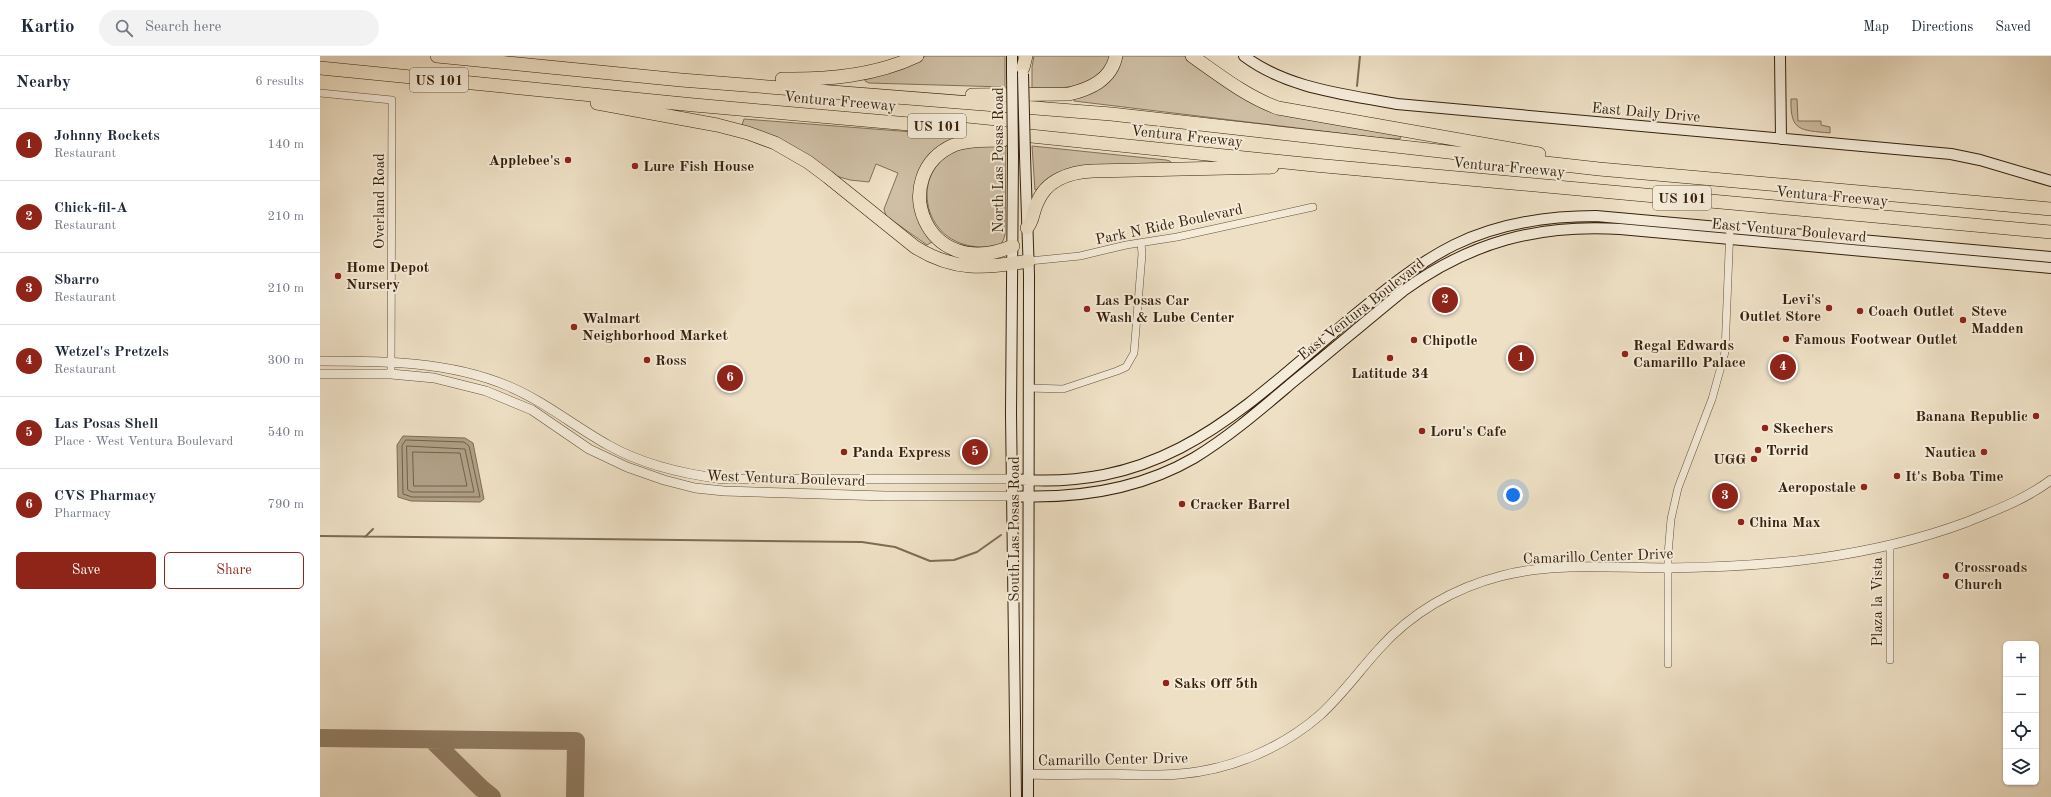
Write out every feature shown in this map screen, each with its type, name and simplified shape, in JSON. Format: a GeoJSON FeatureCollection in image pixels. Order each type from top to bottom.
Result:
{"type":"FeatureCollection","features":[{"type":"Feature","properties":{"kind":"highway","name":"Ventura Freeway"},"geometry":{"type":"LineString","coordinates":[[437,56],[681,80],[1111,114],[1599,169],[2051,209]]}},
{"type":"Feature","properties":{"kind":"highway"},"geometry":{"type":"LineString","coordinates":[[681,80],[837,78],[874,70],[917,56]]}},
{"type":"Feature","properties":{"kind":"highway"},"geometry":{"type":"LineString","coordinates":[[894,96],[1069,94],[1082,91],[1097,84],[1109,73],[1116,56]]}},
{"type":"Feature","properties":{"kind":"highway"},"geometry":{"type":"LineString","coordinates":[[1192,56],[1258,100],[1278,108],[1540,154],[1599,169]]}},
{"type":"Feature","properties":{"kind":"highway","name":"Ventura Freeway"},"geometry":{"type":"LineString","coordinates":[[320,68],[559,92],[932,126],[1314,165],[2051,232]]}},
{"type":"Feature","properties":{"kind":"highway"},"geometry":{"type":"LineString","coordinates":[[559,92],[594,103],[717,125],[760,137],[775,143],[808,162],[915,247],[933,258],[959,266],[1000,266],[1029,261]]}},
{"type":"Feature","properties":{"kind":"highway"},"geometry":{"type":"LineString","coordinates":[[1013,246],[995,252],[960,252],[952,249],[936,238],[924,221],[920,204],[921,187],[931,164],[944,151],[955,145],[967,142],[1005,140],[1095,143]]}},
{"type":"Feature","properties":{"kind":"highway"},"geometry":{"type":"LineString","coordinates":[[1027,228],[1033,221],[1038,201],[1047,188],[1060,178],[1080,172],[1237,169],[1314,165]]}},
{"type":"Feature","properties":{"kind":"main road","name":"North Las Posas Road"},"geometry":{"type":"LineString","coordinates":[[1012,56],[1021,65],[1029,261]]}},
{"type":"Feature","properties":{"kind":"main road","name":"East Daily Drive"},"geometry":{"type":"LineString","coordinates":[[1244,56],[1263,69],[1295,82],[1332,92],[1397,104],[1951,154],[1980,160],[2051,181]]}},
{"type":"Feature","properties":{"kind":"main road"},"geometry":{"type":"LineString","coordinates":[[1780,56],[1781,139]]}},
{"type":"Feature","properties":{"kind":"main road","name":"North Las Posas Road"},"geometry":{"type":"LineString","coordinates":[[1013,264],[1013,157],[1021,65]]}},
{"type":"Feature","properties":{"kind":"main road","name":"East Ventura Boulevard"},"geometry":{"type":"LineString","coordinates":[[1012,479],[1063,481],[1106,475],[1153,461],[1182,448],[1213,430],[1249,403],[1410,271],[1454,245],[1512,224],[1561,216],[1596,216],[2051,256]]}},
{"type":"Feature","properties":{"kind":"main road","name":"East Ventura Boulevard"},"geometry":{"type":"LineString","coordinates":[[1012,496],[1060,497],[1116,488],[1143,481],[1192,459],[1240,426],[1403,291],[1443,264],[1484,246],[1534,233],[1559,229],[1592,227],[2051,268]]}},
{"type":"Feature","properties":{"kind":"main road","name":"South Las Posas Road"},"geometry":{"type":"LineString","coordinates":[[1028,797],[1029,261]]}},
{"type":"Feature","properties":{"kind":"main road","name":"South Las Posas Road"},"geometry":{"type":"LineString","coordinates":[[1013,264],[1011,345],[1016,797]]}},
{"type":"Feature","properties":{"kind":"main road"},"geometry":{"type":"LineString","coordinates":[[1015,703],[1020,710],[1022,766],[1029,774]]}},
{"type":"Feature","properties":{"kind":"street","name":"Overland Road"},"geometry":{"type":"LineString","coordinates":[[320,93],[392,100],[392,362],[390,374]]}},
{"type":"Feature","properties":{"kind":"street","name":"Park N Ride Boulevard"},"geometry":{"type":"LineString","coordinates":[[1029,261],[1080,256],[1177,237],[1313,207]]}},
{"type":"Feature","properties":{"kind":"street"},"geometry":{"type":"LineString","coordinates":[[1668,664],[1669,532],[1674,504],[1712,399],[1725,352],[1730,228]]}},
{"type":"Feature","properties":{"kind":"street"},"geometry":{"type":"LineString","coordinates":[[1028,388],[1063,389],[1117,371],[1126,367],[1131,361],[1136,339],[1142,254],[1141,243]]}},
{"type":"Feature","properties":{"kind":"street","name":"West Ventura Boulevard"},"geometry":{"type":"LineString","coordinates":[[320,361],[392,362],[449,369],[508,386],[546,405],[609,445],[667,469],[696,476],[723,479],[1012,479]]}},
{"type":"Feature","properties":{"kind":"street","name":"West Ventura Boulevard"},"geometry":{"type":"LineString","coordinates":[[320,374],[390,374],[434,378],[493,393],[532,410],[589,449],[627,467],[664,480],[694,488],[724,491],[885,496],[1012,496]]}},
{"type":"Feature","properties":{"kind":"street","name":"Camarillo Center Drive"},"geometry":{"type":"LineString","coordinates":[[1029,774],[1176,774],[1224,766],[1272,747],[1294,735],[1317,718],[1343,693],[1394,634],[1423,611],[1452,594],[1488,580],[1526,571],[1561,568],[1729,567],[1794,562],[1890,545],[1935,533],[1985,515],[2030,495],[2051,480]]}},
{"type":"Feature","properties":{"kind":"street","name":"Plaza la Vista"},"geometry":{"type":"LineString","coordinates":[[1890,545],[1890,660]]}},
{"type":"Feature","properties":{"kind":"shaded area"},"geometry":{"type":"Polygon","coordinates":[[[926,56],[1005,56],[1005,87],[869,83],[865,81],[865,78],[926,56]]]}},
{"type":"Feature","properties":{"kind":"shaded area"},"geometry":{"type":"Polygon","coordinates":[[[1034,56],[1111,56],[1097,76],[1088,82],[1067,87],[1032,88],[1032,67],[1034,56]]]}},
{"type":"Feature","properties":{"kind":"shaded area"},"geometry":{"type":"Polygon","coordinates":[[[1120,56],[1184,56],[1241,96],[1402,134],[1400,139],[1380,138],[1074,101],[1074,96],[1120,56]]]}},
{"type":"Feature","properties":{"kind":"shaded area"},"geometry":{"type":"Polygon","coordinates":[[[1791,99],[1797,99],[1798,121],[1821,121],[1821,125],[1830,127],[1830,133],[1805,130],[1799,127],[1793,118],[1791,99]]]}},
{"type":"Feature","properties":{"kind":"shaded area"},"geometry":{"type":"Polygon","coordinates":[[[744,119],[952,135],[953,142],[921,176],[935,240],[927,245],[886,216],[884,209],[898,173],[876,164],[869,182],[850,180],[836,176],[742,125],[744,119]]]}},
{"type":"Feature","properties":{"kind":"shaded area"},"geometry":{"type":"Polygon","coordinates":[[[978,145],[1006,145],[1005,235],[1003,241],[996,246],[981,247],[960,243],[944,234],[933,220],[928,204],[928,187],[933,170],[945,157],[963,148],[978,145]]]}},
{"type":"Feature","properties":{"kind":"shaded area"},"geometry":{"type":"Polygon","coordinates":[[[1032,146],[1166,160],[1170,161],[1172,164],[1108,166],[1035,190],[1032,146]]]}},
{"type":"Feature","properties":{"kind":"water"},"geometry":{"type":"Polygon","coordinates":[[[403,436],[465,438],[473,443],[484,499],[480,502],[411,501],[398,497],[397,445],[403,436]]]}},
{"type":"Feature","properties":{"kind":"waterway"},"geometry":{"type":"LineString","coordinates":[[1357,86],[1360,56]]}},
{"type":"Feature","properties":{"kind":"waterway"},"geometry":{"type":"LineString","coordinates":[[365,537],[373,529]]}},
{"type":"Feature","properties":{"kind":"waterway"},"geometry":{"type":"LineString","coordinates":[[320,536],[862,542],[895,547],[930,561],[954,560],[977,552],[1001,535]]}},
{"type":"Feature","properties":{"kind":"taxiway"},"geometry":{"type":"LineString","coordinates":[[320,738],[576,741],[575,797]]}},
{"type":"Feature","properties":{"kind":"taxiway"},"geometry":{"type":"LineString","coordinates":[[432,740],[492,797]]}},
{"type":"Feature","properties":{"kind":"place","name":"Applebee's"},"geometry":{"type":"Point","coordinates":[568,160]}},
{"type":"Feature","properties":{"kind":"place","name":"Lure Fish House"},"geometry":{"type":"Point","coordinates":[635,166]}},
{"type":"Feature","properties":{"kind":"place","name":"Home Depot Nursery"},"geometry":{"type":"Point","coordinates":[338,276]}},
{"type":"Feature","properties":{"kind":"place","name":"Chick-fil-A"},"geometry":{"type":"Point","coordinates":[1445,300]}},
{"type":"Feature","properties":{"kind":"place","name":"Levi's Outlet Store"},"geometry":{"type":"Point","coordinates":[1829,308]}},
{"type":"Feature","properties":{"kind":"place","name":"Las Posas Car Wash & Lube Center"},"geometry":{"type":"Point","coordinates":[1087,309]}},
{"type":"Feature","properties":{"kind":"place","name":"Coach Outlet"},"geometry":{"type":"Point","coordinates":[1860,311]}},
{"type":"Feature","properties":{"kind":"place","name":"Steve Madden"},"geometry":{"type":"Point","coordinates":[1963,320]}},
{"type":"Feature","properties":{"kind":"place","name":"Walmart Neighborhood Market"},"geometry":{"type":"Point","coordinates":[574,327]}},
{"type":"Feature","properties":{"kind":"place","name":"Famous Footwear Outlet"},"geometry":{"type":"Point","coordinates":[1786,339]}},
{"type":"Feature","properties":{"kind":"place","name":"Chipotle"},"geometry":{"type":"Point","coordinates":[1414,340]}},
{"type":"Feature","properties":{"kind":"place","name":"Regal Edwards Camarillo Palace"},"geometry":{"type":"Point","coordinates":[1625,354]}},
{"type":"Feature","properties":{"kind":"place","name":"Latitude 34"},"geometry":{"type":"Point","coordinates":[1390,358]}},
{"type":"Feature","properties":{"kind":"place","name":"Johnny Rockets"},"geometry":{"type":"Point","coordinates":[1521,358]}},
{"type":"Feature","properties":{"kind":"place","name":"Ross"},"geometry":{"type":"Point","coordinates":[647,360]}},
{"type":"Feature","properties":{"kind":"place","name":"Wetzel's Pretzels"},"geometry":{"type":"Point","coordinates":[1783,367]}},
{"type":"Feature","properties":{"kind":"place","name":"CVS Pharmacy"},"geometry":{"type":"Point","coordinates":[730,378]}},
{"type":"Feature","properties":{"kind":"place","name":"Banana Republic"},"geometry":{"type":"Point","coordinates":[2036,416]}},
{"type":"Feature","properties":{"kind":"place","name":"Skechers"},"geometry":{"type":"Point","coordinates":[1765,428]}},
{"type":"Feature","properties":{"kind":"place","name":"Loru's Cafe"},"geometry":{"type":"Point","coordinates":[1422,431]}},
{"type":"Feature","properties":{"kind":"place","name":"Torrid"},"geometry":{"type":"Point","coordinates":[1758,450]}},
{"type":"Feature","properties":{"kind":"place","name":"Panda Express"},"geometry":{"type":"Point","coordinates":[844,452]}},
{"type":"Feature","properties":{"kind":"place","name":"Las Posas Shell"},"geometry":{"type":"Point","coordinates":[975,452]}},
{"type":"Feature","properties":{"kind":"place","name":"Nautica"},"geometry":{"type":"Point","coordinates":[1984,452]}},
{"type":"Feature","properties":{"kind":"place","name":"UGG"},"geometry":{"type":"Point","coordinates":[1754,459]}},
{"type":"Feature","properties":{"kind":"place","name":"It's Boba Time"},"geometry":{"type":"Point","coordinates":[1897,476]}},
{"type":"Feature","properties":{"kind":"place","name":"Aeropostale"},"geometry":{"type":"Point","coordinates":[1864,487]}},
{"type":"Feature","properties":{"kind":"place","name":"Sbarro"},"geometry":{"type":"Point","coordinates":[1725,496]}},
{"type":"Feature","properties":{"kind":"place","name":"Cracker Barrel"},"geometry":{"type":"Point","coordinates":[1182,504]}},
{"type":"Feature","properties":{"kind":"place","name":"China Max"},"geometry":{"type":"Point","coordinates":[1741,522]}},
{"type":"Feature","properties":{"kind":"place","name":"Crossroads Church"},"geometry":{"type":"Point","coordinates":[1946,576]}},
{"type":"Feature","properties":{"kind":"place","name":"Saks Off 5th"},"geometry":{"type":"Point","coordinates":[1166,683]}}]}
